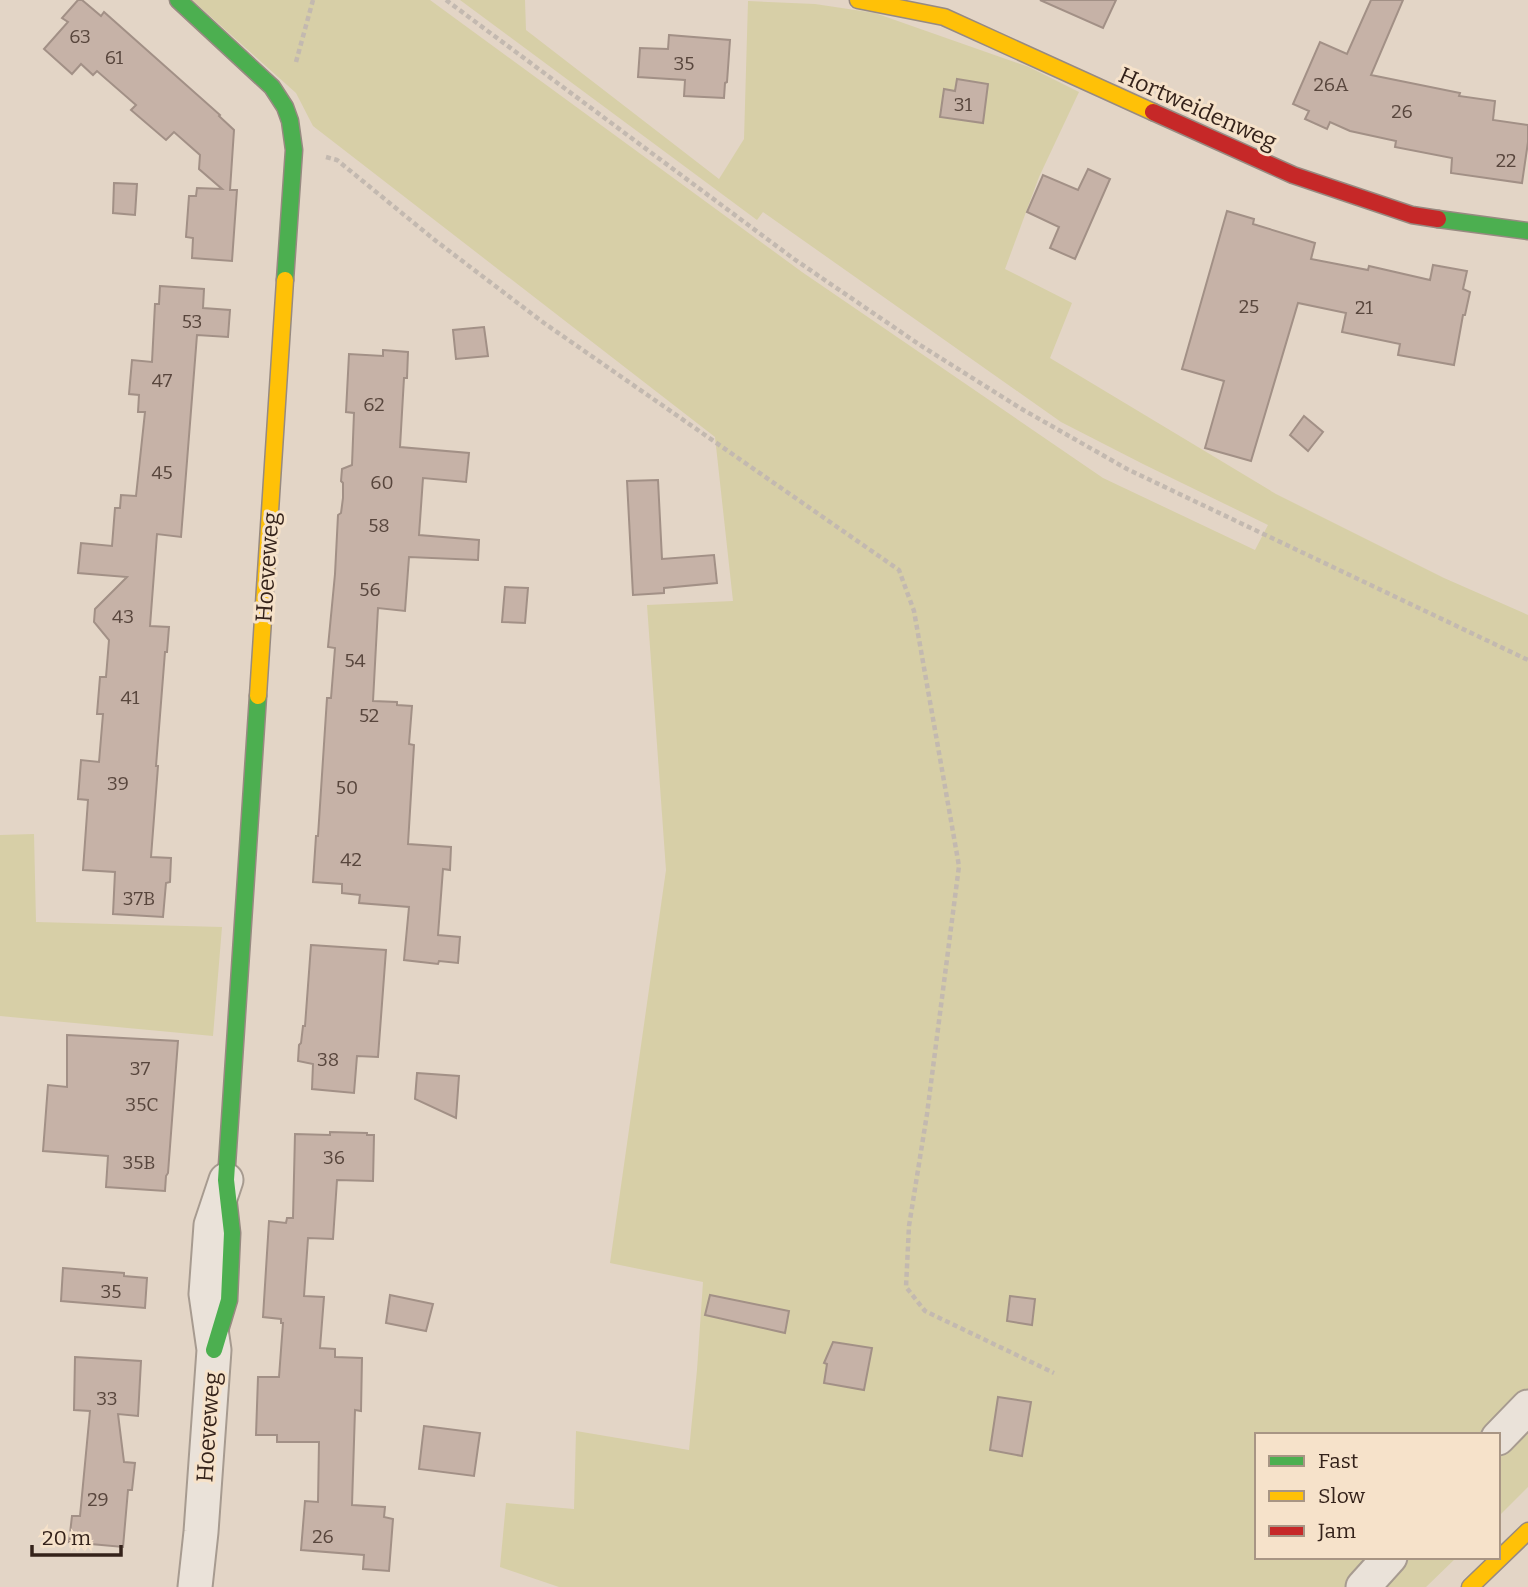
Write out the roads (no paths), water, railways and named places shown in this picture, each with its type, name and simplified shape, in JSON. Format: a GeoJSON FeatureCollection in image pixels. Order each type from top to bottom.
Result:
{"type":"FeatureCollection","features":[{"type":"Feature","properties":{"kind":"main road","name":"Hoeveweg"},"geometry":{"type":"LineString","coordinates":[[178,0],[272,87],[285,107],[290,121],[294,150],[226,1180]]}},
{"type":"Feature","properties":{"kind":"main road","name":"Hortweidenweg"},"geometry":{"type":"LineString","coordinates":[[858,0],[943,17],[1293,175],[1412,215],[1528,230]]}},
{"type":"Feature","properties":{"kind":"main road"},"geometry":{"type":"LineString","coordinates":[[1500,1558],[1528,1531]]}},
{"type":"Feature","properties":{"kind":"main road"},"geometry":{"type":"LineString","coordinates":[[1470,1587],[1499,1559]]}},
{"type":"Feature","properties":{"kind":"street","name":"Hoeveweg"},"geometry":{"type":"LineString","coordinates":[[195,1587],[214,1350],[206,1294],[211,1225],[226,1180]]}},
{"type":"Feature","properties":{"kind":"street"},"geometry":{"type":"LineString","coordinates":[[1500,1436],[1528,1407]]}},
{"type":"Feature","properties":{"kind":"street"},"geometry":{"type":"LineString","coordinates":[[1363,1587],[1388,1559]]}}]}
